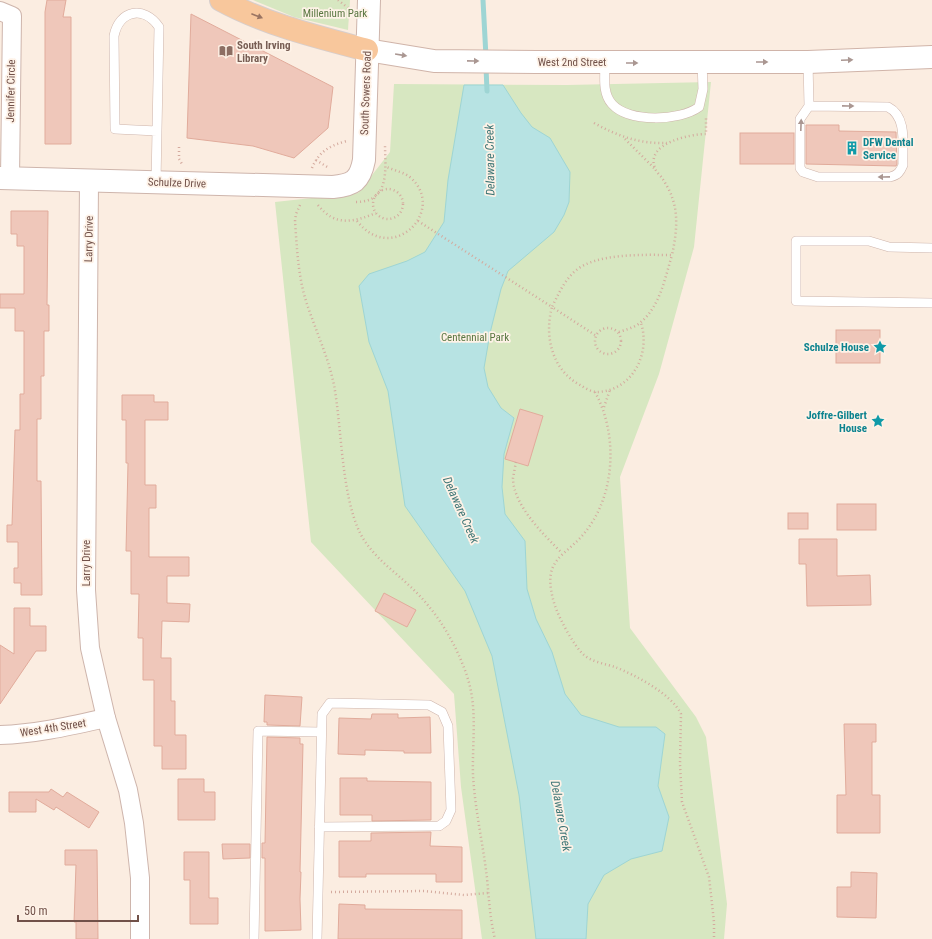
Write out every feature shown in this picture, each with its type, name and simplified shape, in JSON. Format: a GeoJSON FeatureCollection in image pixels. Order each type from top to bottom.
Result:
{"type":"FeatureCollection","features":[{"type":"Feature","properties":{"kind":"main road","name":"West 2nd Street"},"geometry":{"type":"LineString","coordinates":[[221,0],[236,8],[279,25],[367,50],[434,61],[605,63],[808,62],[932,57]]}},
{"type":"Feature","properties":{"kind":"main road","name":"South Sowers Road"},"geometry":{"type":"LineString","coordinates":[[353,183],[361,173],[364,160],[369,0]]}},
{"type":"Feature","properties":{"kind":"main road","name":"Schulze Drive"},"geometry":{"type":"LineString","coordinates":[[5,178],[333,187],[345,186],[353,183]]}},
{"type":"Feature","properties":{"kind":"street","name":"Jennifer Circle"},"geometry":{"type":"LineString","coordinates":[[0,11],[12,16],[5,178]]}},
{"type":"Feature","properties":{"kind":"street","name":"Larry Drive"},"geometry":{"type":"LineString","coordinates":[[89,180],[86,590],[90,648],[106,718],[128,790],[134,822],[140,878],[140,939]]}},
{"type":"Feature","properties":{"kind":"street","name":"West 4th Street"},"geometry":{"type":"LineString","coordinates":[[0,734],[27,734],[58,729],[106,718]]}},
{"type":"Feature","properties":{"kind":"lane"},"geometry":{"type":"LineString","coordinates":[[156,182],[157,131],[158,27],[148,16],[133,14],[125,16],[120,21],[114,36],[114,129],[157,131]]}},
{"type":"Feature","properties":{"kind":"lane"},"geometry":{"type":"LineString","coordinates":[[605,63],[606,91],[612,105],[623,111],[641,116],[660,118],[679,116],[693,112],[699,107],[703,89],[702,62]]}},
{"type":"Feature","properties":{"kind":"lane"},"geometry":{"type":"LineString","coordinates":[[808,62],[808,106],[800,119],[800,168],[803,172],[818,177],[897,176],[903,165],[902,124],[894,110],[888,107],[808,106]]}},
{"type":"Feature","properties":{"kind":"lane"},"geometry":{"type":"LineString","coordinates":[[932,248],[889,247],[869,241],[796,241],[796,301],[932,303]]}},
{"type":"Feature","properties":{"kind":"lane"},"geometry":{"type":"LineString","coordinates":[[317,939],[319,827],[321,732],[322,714],[330,703],[429,705],[442,712],[448,726],[451,810],[446,821],[439,826],[319,827]]}},
{"type":"Feature","properties":{"kind":"lane"},"geometry":{"type":"LineString","coordinates":[[254,939],[258,731],[321,732]]}},
{"type":"Feature","properties":{"kind":"path"},"geometry":{"type":"LineString","coordinates":[[338,0],[348,8]]}},
{"type":"Feature","properties":{"kind":"path"},"geometry":{"type":"LineString","coordinates":[[594,123],[624,138],[643,142],[667,143],[693,135],[706,134],[706,119],[699,107]]}},
{"type":"Feature","properties":{"kind":"path"},"geometry":{"type":"LineString","coordinates":[[618,332],[641,323],[655,305],[663,286],[672,255],[676,234],[676,218],[673,198],[655,168],[624,138]]}},
{"type":"Feature","properties":{"kind":"path"},"geometry":{"type":"LineString","coordinates":[[311,171],[319,156],[332,145],[348,140]]}},
{"type":"Feature","properties":{"kind":"path"},"geometry":{"type":"LineString","coordinates":[[655,168],[655,159],[659,150],[667,143]]}},
{"type":"Feature","properties":{"kind":"path"},"geometry":{"type":"LineString","coordinates":[[357,221],[370,234],[391,238],[406,233],[418,221],[423,204],[417,185],[405,174],[386,166]]}},
{"type":"Feature","properties":{"kind":"path"},"geometry":{"type":"LineString","coordinates":[[391,190],[399,195],[402,204],[398,214],[394,217],[385,218],[376,213],[373,202],[378,192],[391,190]]}},
{"type":"Feature","properties":{"kind":"path"},"geometry":{"type":"LineString","coordinates":[[314,199],[322,210],[329,216],[338,219],[357,221],[376,213]]}},
{"type":"Feature","properties":{"kind":"path"},"geometry":{"type":"LineString","coordinates":[[303,202],[296,214],[295,222],[298,270],[305,300],[333,383],[343,459],[355,519],[361,533],[374,554],[415,591],[450,637],[467,678],[474,713],[473,758],[475,796],[495,939]]}},
{"type":"Feature","properties":{"kind":"path"},"geometry":{"type":"LineString","coordinates":[[418,221],[595,335]]}},
{"type":"Feature","properties":{"kind":"path"},"geometry":{"type":"LineString","coordinates":[[641,323],[645,334],[645,346],[642,358],[631,377],[610,390],[595,392],[574,382],[565,374],[557,362],[549,332],[549,320],[552,307],[561,288],[574,272],[584,266],[614,257],[672,255]]}},
{"type":"Feature","properties":{"kind":"path"},"geometry":{"type":"LineString","coordinates":[[604,328],[614,329],[618,332],[621,343],[619,348],[611,354],[606,354],[597,349],[594,339],[595,335],[604,328]]}},
{"type":"Feature","properties":{"kind":"path"},"geometry":{"type":"LineString","coordinates":[[604,408],[610,390]]}},
{"type":"Feature","properties":{"kind":"path"},"geometry":{"type":"LineString","coordinates":[[595,392],[604,408],[610,434],[608,485],[601,508],[589,528],[556,560],[552,568],[552,590],[560,617],[580,650],[591,659],[617,668],[639,679],[672,702],[681,714],[680,764],[682,802],[709,877],[714,922],[714,939]]}},
{"type":"Feature","properties":{"kind":"path"},"geometry":{"type":"LineString","coordinates":[[516,462],[513,478],[519,500],[545,536],[562,553]]}},
{"type":"Feature","properties":{"kind":"path"},"geometry":{"type":"LineString","coordinates":[[331,892],[424,890],[464,894],[488,893]]}},
{"type":"Feature","properties":{"kind":"green space","name":"Millenium Park"},"geometry":{"type":"Polygon","coordinates":[[[253,0],[350,0],[348,30],[294,17],[253,0]]]}},
{"type":"Feature","properties":{"kind":"green space","name":"Centennial Park"},"geometry":{"type":"Polygon","coordinates":[[[711,82],[694,247],[659,374],[620,477],[630,628],[696,717],[706,737],[727,904],[724,939],[482,939],[461,787],[454,694],[311,542],[275,202],[358,193],[390,152],[394,84],[567,85],[711,82]]]}},
{"type":"Feature","properties":{"kind":"water"},"geometry":{"type":"Polygon","coordinates":[[[464,85],[503,85],[532,127],[550,138],[570,172],[569,202],[564,215],[554,232],[508,271],[501,289],[490,333],[484,368],[488,387],[501,408],[514,418],[504,454],[502,487],[505,514],[525,541],[527,589],[536,619],[552,652],[565,694],[581,715],[619,727],[656,727],[665,734],[658,786],[669,817],[662,851],[631,859],[604,875],[588,904],[586,939],[536,939],[519,795],[492,656],[465,591],[405,506],[388,391],[369,342],[359,286],[369,274],[407,261],[425,252],[444,222],[448,180],[464,85]]]}},
{"type":"Feature","properties":{"kind":"building"},"geometry":{"type":"Polygon","coordinates":[[[47,0],[66,0],[63,17],[71,17],[71,144],[45,144],[45,12],[47,0]]]}},
{"type":"Feature","properties":{"kind":"building","name":"South Irving Library"},"geometry":{"type":"Polygon","coordinates":[[[191,14],[333,87],[328,128],[294,158],[253,146],[187,138],[191,14]]]}},
{"type":"Feature","properties":{"kind":"building","name":"DFW Dental Service"},"geometry":{"type":"Polygon","coordinates":[[[806,125],[839,125],[839,131],[896,132],[897,164],[896,166],[806,164],[806,125]]]}},
{"type":"Feature","properties":{"kind":"building"},"geometry":{"type":"Polygon","coordinates":[[[740,133],[794,133],[794,164],[740,164],[740,133]]]}},
{"type":"Feature","properties":{"kind":"building"},"geometry":{"type":"Polygon","coordinates":[[[11,211],[48,211],[47,305],[49,305],[49,331],[44,331],[44,376],[41,376],[41,419],[37,419],[37,481],[41,481],[42,595],[21,595],[21,583],[14,583],[14,568],[18,568],[18,542],[7,542],[7,525],[12,525],[15,430],[20,430],[20,394],[24,394],[24,331],[15,331],[15,308],[0,308],[0,294],[24,294],[24,246],[17,246],[17,234],[11,234],[11,211]]]}},
{"type":"Feature","properties":{"kind":"building"},"geometry":{"type":"Polygon","coordinates":[[[836,330],[880,330],[880,363],[836,363],[836,330]]]}},
{"type":"Feature","properties":{"kind":"building"},"geometry":{"type":"Polygon","coordinates":[[[122,395],[154,395],[154,402],[168,402],[168,420],[145,420],[145,485],[156,485],[156,508],[149,508],[149,557],[189,557],[189,576],[167,576],[167,603],[190,604],[189,622],[162,621],[161,658],[171,658],[171,701],[175,701],[175,735],[186,735],[186,769],[162,769],[162,746],[154,746],[154,680],[143,680],[143,638],[138,638],[139,594],[131,594],[131,551],[126,551],[128,463],[126,463],[126,420],[122,420],[122,395]]]}},
{"type":"Feature","properties":{"kind":"building"},"geometry":{"type":"Polygon","coordinates":[[[520,409],[543,416],[528,466],[505,459],[520,409]]]}},
{"type":"Feature","properties":{"kind":"building"},"geometry":{"type":"Polygon","coordinates":[[[837,504],[876,504],[876,530],[837,530],[837,504]]]}},
{"type":"Feature","properties":{"kind":"building"},"geometry":{"type":"Polygon","coordinates":[[[788,513],[808,513],[808,529],[788,529],[788,513]]]}},
{"type":"Feature","properties":{"kind":"building"},"geometry":{"type":"Polygon","coordinates":[[[799,539],[837,539],[837,576],[870,575],[871,605],[807,606],[806,564],[799,564],[799,539]]]}},
{"type":"Feature","properties":{"kind":"building"},"geometry":{"type":"Polygon","coordinates":[[[384,593],[416,610],[407,627],[375,611],[384,593]]]}},
{"type":"Feature","properties":{"kind":"building"},"geometry":{"type":"Polygon","coordinates":[[[14,608],[30,608],[30,626],[46,626],[46,651],[36,651],[0,704],[0,645],[14,654],[14,608]]]}},
{"type":"Feature","properties":{"kind":"building"},"geometry":{"type":"Polygon","coordinates":[[[265,695],[302,697],[300,726],[267,725],[267,722],[264,722],[265,695]]]}},
{"type":"Feature","properties":{"kind":"building"},"geometry":{"type":"Polygon","coordinates":[[[372,714],[398,714],[398,718],[430,717],[431,753],[404,753],[404,751],[365,750],[365,755],[338,754],[339,718],[371,719],[372,714]]]}},
{"type":"Feature","properties":{"kind":"building"},"geometry":{"type":"Polygon","coordinates":[[[844,724],[876,724],[876,742],[872,742],[872,795],[880,795],[880,833],[837,833],[837,795],[846,795],[844,724]]]}},
{"type":"Feature","properties":{"kind":"building"},"geometry":{"type":"Polygon","coordinates":[[[267,737],[300,738],[300,744],[303,744],[300,872],[301,930],[265,931],[265,858],[262,858],[262,843],[265,843],[267,737]]]}},
{"type":"Feature","properties":{"kind":"building"},"geometry":{"type":"Polygon","coordinates":[[[340,778],[367,778],[367,781],[431,782],[431,820],[372,821],[372,815],[340,815],[340,778]]]}},
{"type":"Feature","properties":{"kind":"building"},"geometry":{"type":"Polygon","coordinates":[[[178,779],[204,779],[204,792],[215,792],[215,820],[178,820],[178,779]]]}},
{"type":"Feature","properties":{"kind":"building"},"geometry":{"type":"Polygon","coordinates":[[[51,789],[63,797],[67,792],[99,812],[89,828],[56,807],[54,810],[36,799],[36,812],[9,812],[9,792],[49,792],[51,789]]]}},
{"type":"Feature","properties":{"kind":"building"},"geometry":{"type":"Polygon","coordinates":[[[431,832],[430,846],[462,847],[462,882],[436,882],[436,874],[366,874],[366,877],[339,877],[339,841],[371,841],[371,833],[431,832]]]}},
{"type":"Feature","properties":{"kind":"building"},"geometry":{"type":"Polygon","coordinates":[[[222,844],[250,844],[250,858],[223,859],[222,844]]]}},
{"type":"Feature","properties":{"kind":"building"},"geometry":{"type":"Polygon","coordinates":[[[65,850],[97,850],[98,939],[76,939],[76,922],[74,922],[76,865],[65,865],[65,850]]]}},
{"type":"Feature","properties":{"kind":"building"},"geometry":{"type":"Polygon","coordinates":[[[184,852],[209,852],[209,898],[218,898],[218,924],[190,924],[190,880],[184,880],[184,852]]]}},
{"type":"Feature","properties":{"kind":"building"},"geometry":{"type":"Polygon","coordinates":[[[851,872],[877,873],[876,918],[837,917],[837,887],[851,887],[851,872]]]}},
{"type":"Feature","properties":{"kind":"building"},"geometry":{"type":"Polygon","coordinates":[[[339,904],[365,905],[365,909],[462,910],[462,939],[338,939],[339,904]]]}},
{"type":"Feature","properties":{"kind":"waterway","name":"Delaware Creek"},"geometry":{"type":"LineString","coordinates":[[483,0],[486,57]]}},
{"type":"Feature","properties":{"kind":"waterway","name":"Delaware Creek"},"geometry":{"type":"LineString","coordinates":[[486,67],[487,91]]}},
{"type":"Feature","properties":{"kind":"place","name":"South Irving Library"},"geometry":{"type":"Point","coordinates":[226,51]}},
{"type":"Feature","properties":{"kind":"place","name":"DFW Dental Service"},"geometry":{"type":"Point","coordinates":[852,148]}},
{"type":"Feature","properties":{"kind":"place","name":"Schulze House"},"geometry":{"type":"Point","coordinates":[880,347]}},
{"type":"Feature","properties":{"kind":"place","name":"Joffre-Gilbert House"},"geometry":{"type":"Point","coordinates":[878,421]}}]}
